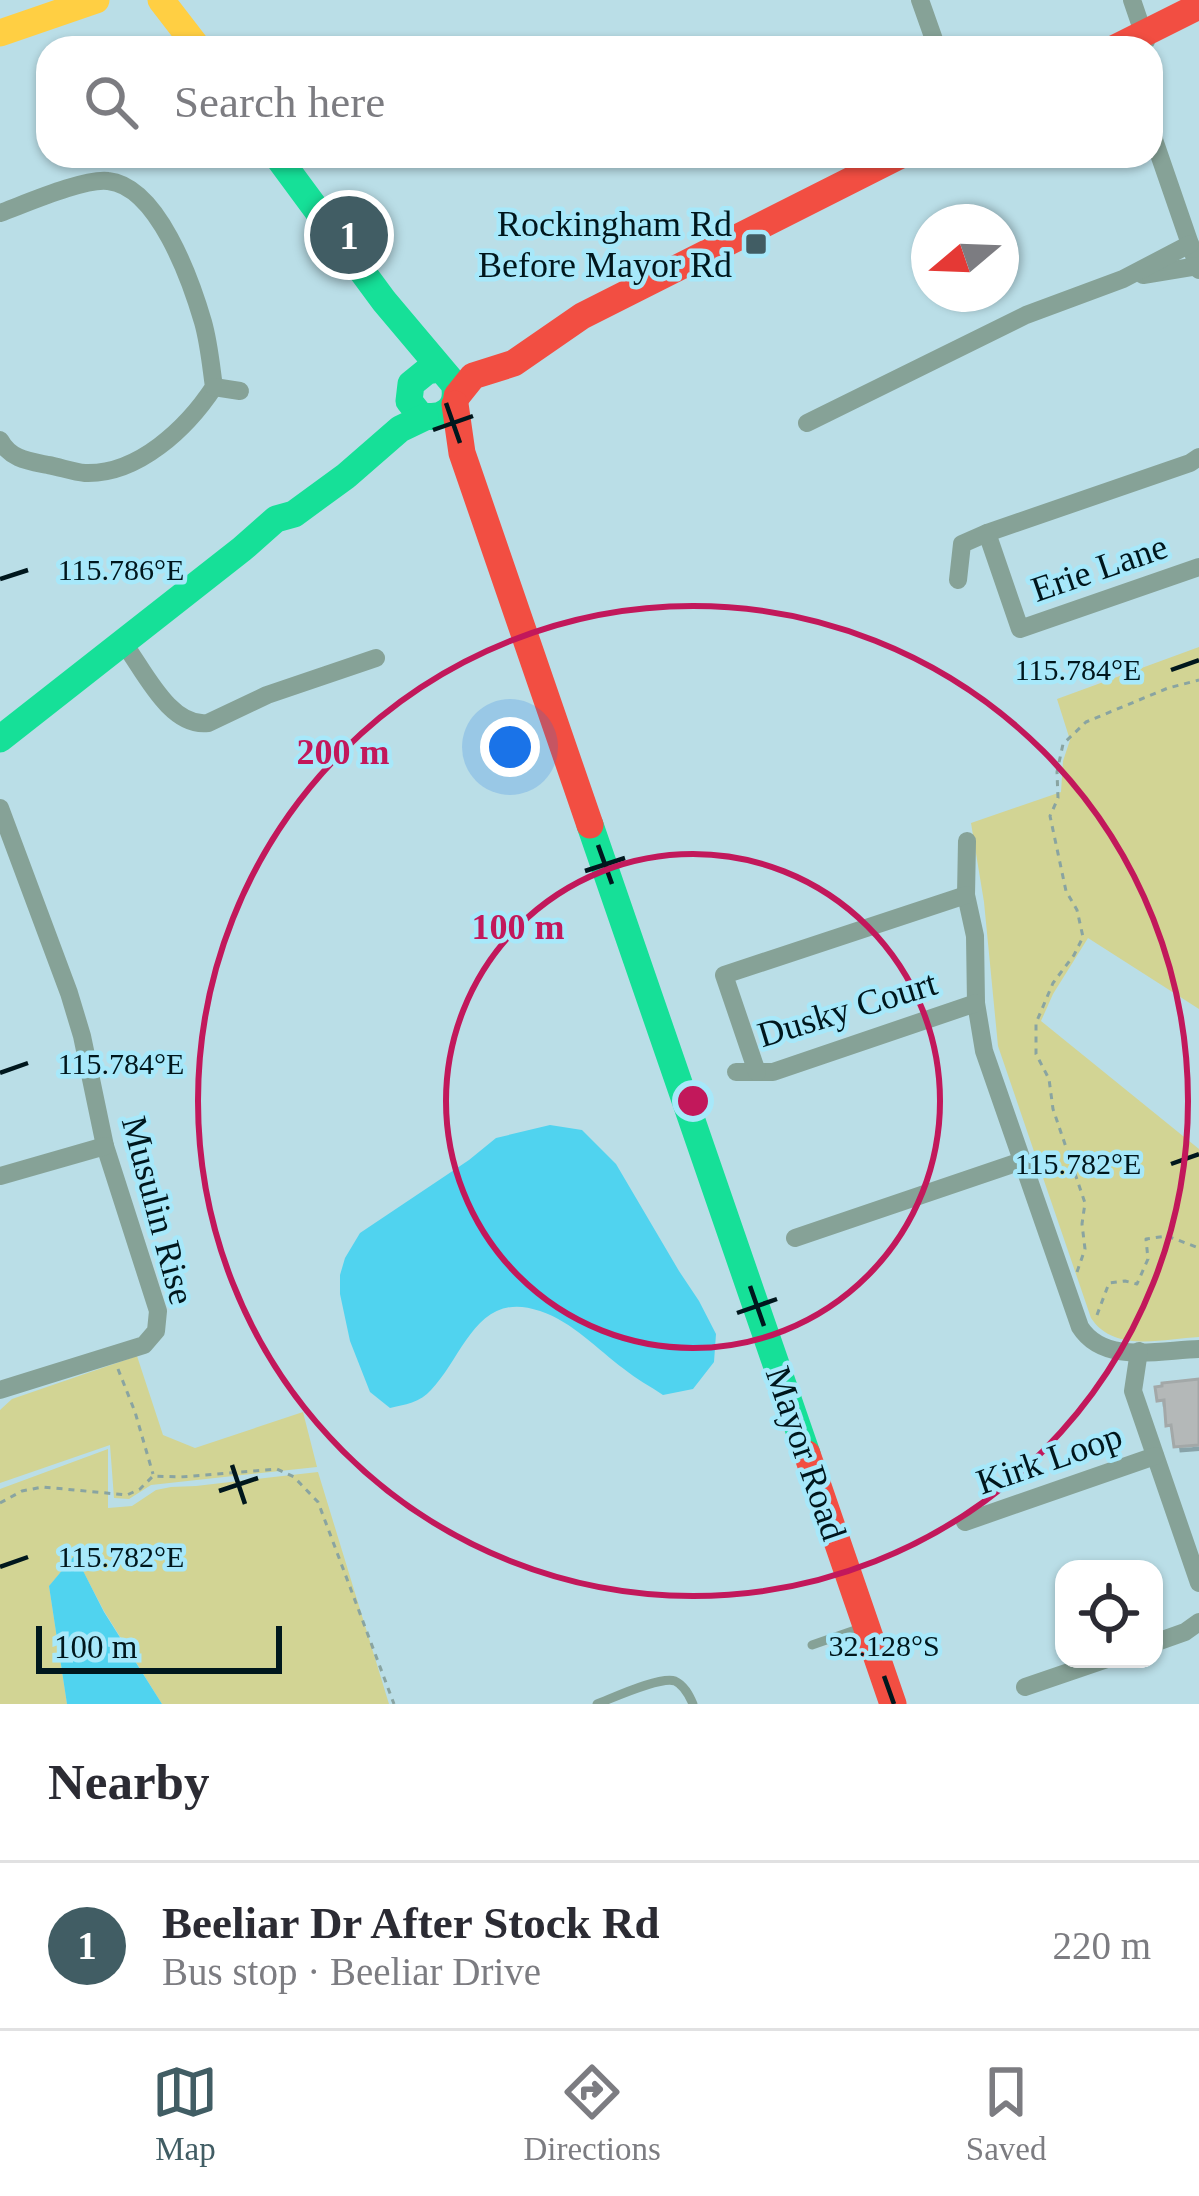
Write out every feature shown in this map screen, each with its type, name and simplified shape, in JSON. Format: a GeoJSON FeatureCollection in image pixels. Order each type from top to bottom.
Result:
{"type":"FeatureCollection","features":[{"type":"Feature","properties":{"kind":"main road"},"geometry":{"type":"LineString","coordinates":[[0,33],[96,0]]}},
{"type":"Feature","properties":{"kind":"main road"},"geometry":{"type":"LineString","coordinates":[[161,0],[189,36]]}},
{"type":"Feature","properties":{"kind":"main road"},"geometry":{"type":"LineString","coordinates":[[1152,36],[1199,6]]}},
{"type":"Feature","properties":{"kind":"main road","name":"Mayor Road"},"geometry":{"type":"LineString","coordinates":[[286,168],[374,291],[462,453],[893,1704]]}},
{"type":"Feature","properties":{"kind":"main road"},"geometry":{"type":"LineString","coordinates":[[0,739],[277,519],[294,514],[346,476],[434,394],[514,363],[582,316],[875,168]]}},
{"type":"Feature","properties":{"kind":"street"},"geometry":{"type":"LineString","coordinates":[[920,0],[933,36]]}},
{"type":"Feature","properties":{"kind":"street"},"geometry":{"type":"LineString","coordinates":[[1132,0],[1145,36]]}},
{"type":"Feature","properties":{"kind":"street"},"geometry":{"type":"LineString","coordinates":[[808,424],[1026,315],[1123,279],[1198,268],[1192,235],[1163,161]]}},
{"type":"Feature","properties":{"kind":"street"},"geometry":{"type":"LineString","coordinates":[[0,213],[112,172],[160,222],[182,263],[204,326],[214,387],[197,412],[152,452],[117,469],[85,473],[19,459],[2,446]]}},
{"type":"Feature","properties":{"kind":"street"},"geometry":{"type":"LineString","coordinates":[[1123,279],[1192,235]]}},
{"type":"Feature","properties":{"kind":"street"},"geometry":{"type":"LineString","coordinates":[[214,387],[240,392]]}},
{"type":"Feature","properties":{"kind":"street"},"geometry":{"type":"LineString","coordinates":[[958,580],[962,544],[1196,461]]}},
{"type":"Feature","properties":{"kind":"street","name":"Erie Lane"},"geometry":{"type":"LineString","coordinates":[[987,532],[1020,629],[1199,567]]}},
{"type":"Feature","properties":{"kind":"street"},"geometry":{"type":"LineString","coordinates":[[122,641],[173,712],[199,724],[376,658]]}},
{"type":"Feature","properties":{"kind":"street","name":"Musulin Rise"},"geometry":{"type":"LineString","coordinates":[[0,808],[82,1036],[105,1146],[158,1311],[156,1331],[144,1345],[0,1390]]}},
{"type":"Feature","properties":{"kind":"street"},"geometry":{"type":"LineString","coordinates":[[967,842],[966,895],[975,936],[976,1003],[983,1051],[1080,1327],[1087,1339],[1106,1351],[1199,1349]]}},
{"type":"Feature","properties":{"kind":"street"},"geometry":{"type":"LineString","coordinates":[[758,1072],[724,975],[966,895]]}},
{"type":"Feature","properties":{"kind":"street","name":"Dusky Court"},"geometry":{"type":"LineString","coordinates":[[736,1072],[773,1072],[976,1003]]}},
{"type":"Feature","properties":{"kind":"street"},"geometry":{"type":"LineString","coordinates":[[0,1176],[105,1146]]}},
{"type":"Feature","properties":{"kind":"street"},"geometry":{"type":"LineString","coordinates":[[795,1238],[1022,1161]]}},
{"type":"Feature","properties":{"kind":"street"},"geometry":{"type":"LineString","coordinates":[[1139,1351],[1133,1390],[1199,1583]]}},
{"type":"Feature","properties":{"kind":"street","name":"Kirk Loop"},"geometry":{"type":"LineString","coordinates":[[965,1522],[1155,1456]]}},
{"type":"Feature","properties":{"kind":"street"},"geometry":{"type":"LineString","coordinates":[[1163,1640],[1199,1622]]}},
{"type":"Feature","properties":{"kind":"street"},"geometry":{"type":"LineString","coordinates":[[1024,1687],[1080,1668]]}},
{"type":"Feature","properties":{"kind":"lane"},"geometry":{"type":"LineString","coordinates":[[812,1645],[866,1626]]}},
{"type":"Feature","properties":{"kind":"lane"},"geometry":{"type":"LineString","coordinates":[[597,1704],[664,1680],[678,1682],[693,1704]]}},
{"type":"Feature","properties":{"kind":"path"},"geometry":{"type":"LineString","coordinates":[[1065,1286],[1081,1268],[1084,1203],[1053,1109],[1049,1079],[1036,1054],[1041,1006],[1083,937],[1077,910],[1066,891],[1050,816],[1058,798],[1058,758],[1063,744],[1086,722],[1199,680]]}},
{"type":"Feature","properties":{"kind":"path"},"geometry":{"type":"LineString","coordinates":[[1087,1339],[1109,1283],[1137,1284],[1148,1258],[1146,1239],[1167,1236],[1199,1248]]}},
{"type":"Feature","properties":{"kind":"path"},"geometry":{"type":"LineString","coordinates":[[113,1354],[153,1476]]}},
{"type":"Feature","properties":{"kind":"path"},"geometry":{"type":"LineString","coordinates":[[0,1503],[44,1486],[127,1495],[153,1476],[277,1469],[294,1477],[318,1502],[394,1704]]}},
{"type":"Feature","properties":{"kind":"green space"},"geometry":{"type":"Polygon","coordinates":[[[1199,647],[1199,1009],[1088,938],[1041,1021],[1199,1149],[1199,1337],[1126,1340],[1101,1329],[1091,1318],[998,1046],[971,823],[1061,792],[1070,740],[1057,699],[1199,647]]]}},
{"type":"Feature","properties":{"kind":"green space"},"geometry":{"type":"Polygon","coordinates":[[[137,1356],[163,1435],[195,1448],[303,1412],[317,1467],[151,1485],[129,1499],[114,1498],[110,1445],[0,1483],[0,1410],[12,1399],[137,1356]]]}},
{"type":"Feature","properties":{"kind":"green space"},"geometry":{"type":"Polygon","coordinates":[[[108,1449],[108,1508],[132,1506],[156,1490],[171,1487],[318,1472],[389,1704],[162,1704],[75,1556],[49,1586],[67,1704],[0,1704],[0,1489],[108,1449]]]}},
{"type":"Feature","properties":{"kind":"water"},"geometry":{"type":"Polygon","coordinates":[[[550,1125],[582,1130],[616,1164],[716,1334],[714,1362],[693,1389],[663,1395],[563,1322],[540,1311],[501,1309],[474,1330],[427,1394],[390,1408],[370,1392],[350,1341],[340,1294],[345,1258],[360,1233],[496,1138],[550,1125]]]}},
{"type":"Feature","properties":{"kind":"water"},"geometry":{"type":"Polygon","coordinates":[[[75,1555],[104,1612],[162,1704],[67,1704],[49,1586],[75,1555]]]}},
{"type":"Feature","properties":{"kind":"building"},"geometry":{"type":"Polygon","coordinates":[[[1199,1379],[1199,1445],[1174,1447],[1164,1400],[1157,1401],[1155,1387],[1199,1379]]]}},
{"type":"Feature","properties":{"kind":"traffic: fast"},"geometry":{"type":"LineString","coordinates":[[286,168],[384,301],[454,384],[448,411],[420,415],[409,401],[411,384],[427,371],[440,369]]}},
{"type":"Feature","properties":{"kind":"traffic: fast"},"geometry":{"type":"LineString","coordinates":[[0,739],[276,519],[294,514],[400,429],[425,417]]}},
{"type":"Feature","properties":{"kind":"traffic: fast"},"geometry":{"type":"LineString","coordinates":[[590,825],[807,1454]]}},
{"type":"Feature","properties":{"kind":"traffic: slow"},"geometry":{"type":"LineString","coordinates":[[0,33],[96,0]]}},
{"type":"Feature","properties":{"kind":"traffic: slow"},"geometry":{"type":"LineString","coordinates":[[161,0],[189,36]]}},
{"type":"Feature","properties":{"kind":"traffic: jam"},"geometry":{"type":"LineString","coordinates":[[1139,36],[1199,6]]}},
{"type":"Feature","properties":{"kind":"traffic: jam"},"geometry":{"type":"LineString","coordinates":[[457,396],[473,376],[514,363],[582,316],[875,168]]}},
{"type":"Feature","properties":{"kind":"traffic: jam"},"geometry":{"type":"LineString","coordinates":[[455,404],[462,453],[590,825]]}},
{"type":"Feature","properties":{"kind":"traffic: jam"},"geometry":{"type":"LineString","coordinates":[[807,1454],[893,1704]]}},
{"type":"Feature","properties":{"kind":"place","name":"Beeliar Dr After Stock Rd"},"geometry":{"type":"Point","coordinates":[349,235]}},
{"type":"Feature","properties":{"kind":"place","name":"Rockingham Rd Before Mayor Rd"},"geometry":{"type":"Point","coordinates":[756,244]}}]}
